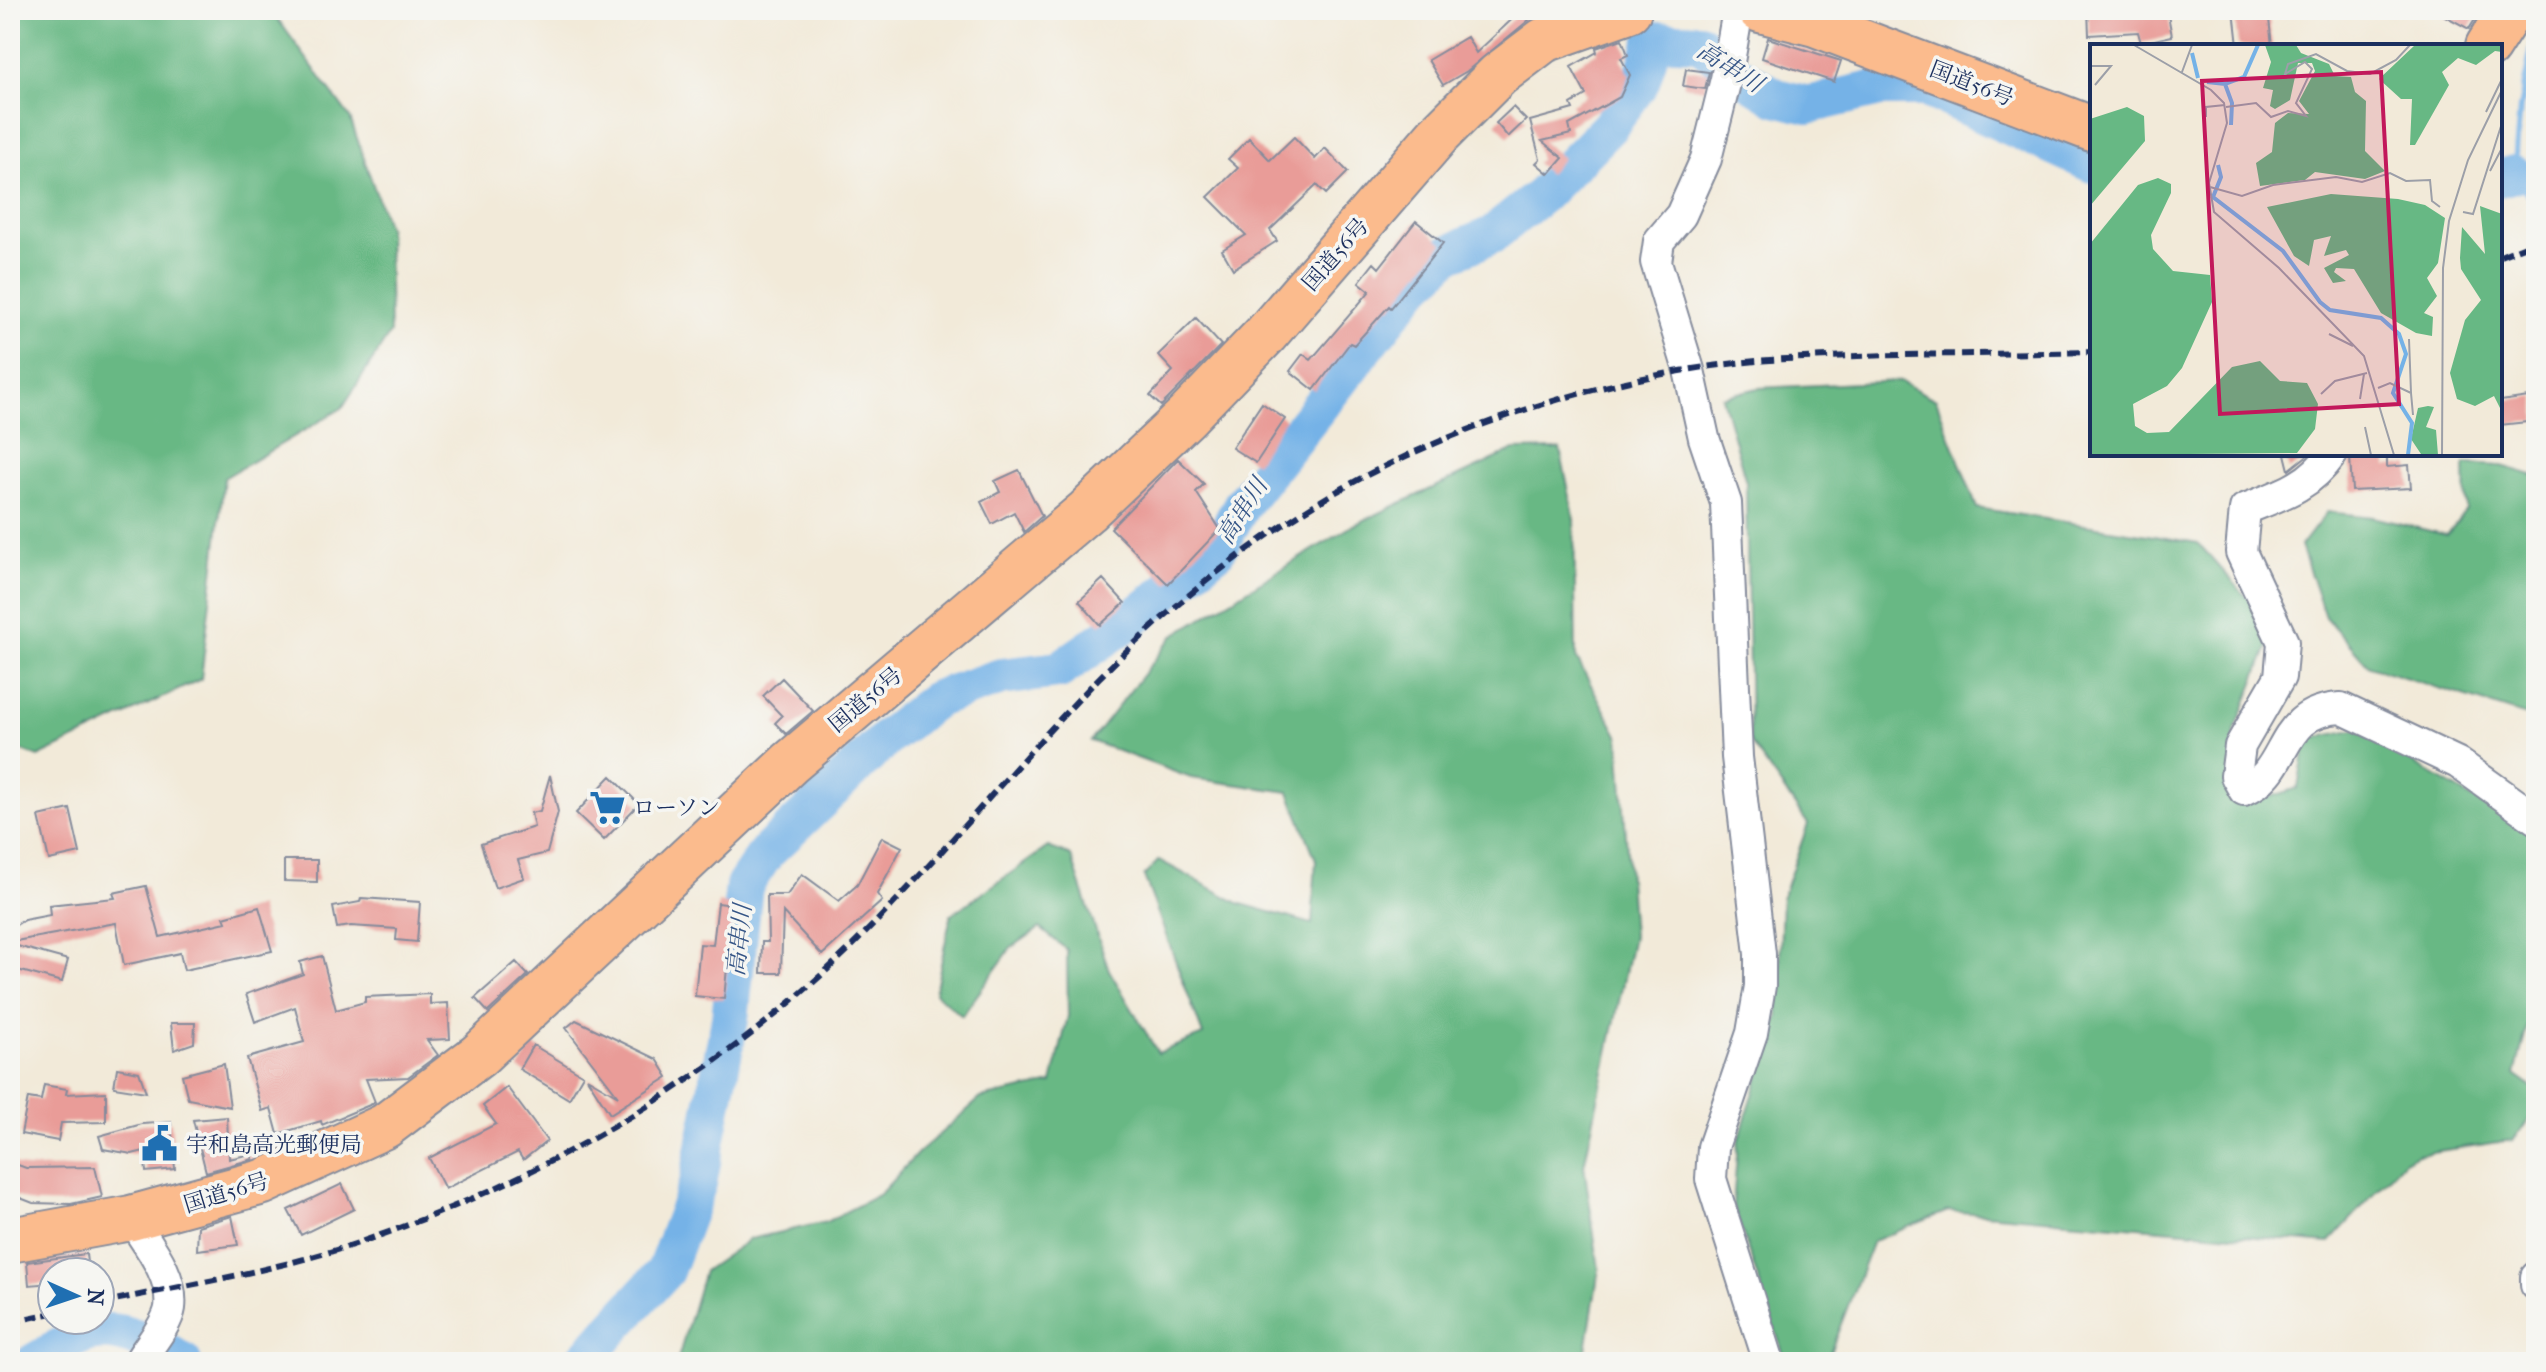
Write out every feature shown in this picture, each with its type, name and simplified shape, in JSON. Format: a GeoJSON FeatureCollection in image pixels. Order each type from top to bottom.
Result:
{"type":"FeatureCollection","features":[{"type":"Feature","properties":{"kind":"highway","name":"国道56号"},"geometry":{"type":"LineString","coordinates":[[10,1240],[131,1218],[205,1201],[263,1182],[385,1126],[479,1055],[790,763],[1087,511],[1186,417],[1266,334],[1438,135],[1498,75],[1544,40],[1629,10]]}},
{"type":"Feature","properties":{"kind":"highway"},"geometry":{"type":"LineString","coordinates":[[2489,44],[2511,10]]}},
{"type":"Feature","properties":{"kind":"highway","name":"国道56号"},"geometry":{"type":"LineString","coordinates":[[1746,26],[1815,24],[2090,128]]}},
{"type":"Feature","properties":{"kind":"street"},"geometry":{"type":"LineString","coordinates":[[1738,10],[1746,26],[1726,79],[1706,159],[1681,215],[1659,241],[1656,262],[1689,370],[1704,438],[1726,503],[1737,757],[1760,954],[1760,986],[1752,1033],[1713,1147],[1711,1179],[1769,1362]]}},
{"type":"Feature","properties":{"kind":"street"},"geometry":{"type":"LineString","coordinates":[[2331,456],[2319,472],[2298,490],[2245,509],[2241,525],[2241,552],[2283,642],[2280,677],[2240,746],[2236,776],[2244,790],[2259,784],[2300,720],[2325,709],[2341,708],[2458,763],[2536,819]]}},
{"type":"Feature","properties":{"kind":"street"},"geometry":{"type":"LineString","coordinates":[[131,1218],[158,1260],[168,1289],[170,1310],[146,1350]]}},
{"type":"Feature","properties":{"kind":"street"},"geometry":{"type":"LineString","coordinates":[[2536,1277],[2536,1285]]}},
{"type":"Feature","properties":{"kind":"green space"},"geometry":{"type":"Polygon","coordinates":[[[10,10],[271,10],[350,118],[388,228],[390,333],[342,408],[224,478],[201,679],[38,757],[10,746],[10,10]]]}},
{"type":"Feature","properties":{"kind":"green space"},"geometry":{"type":"Polygon","coordinates":[[[1900,381],[1936,400],[1977,508],[2198,543],[2253,604],[2269,644],[2235,731],[2229,792],[2251,803],[2298,788],[2306,740],[2356,729],[2536,836],[2536,1010],[2529,1018],[2515,1075],[2536,1090],[2536,1111],[2513,1140],[2418,1154],[2404,1161],[2329,1243],[1948,1211],[1873,1241],[1829,1355],[1784,1356],[1733,1205],[1738,1142],[1778,1016],[1782,898],[1808,824],[1750,742],[1746,482],[1722,397],[1758,388],[1900,381]]]}},
{"type":"Feature","properties":{"kind":"green space"},"geometry":{"type":"Polygon","coordinates":[[[1560,449],[1574,516],[1576,657],[1619,737],[1633,936],[1584,1165],[1599,1269],[1584,1362],[677,1362],[704,1271],[750,1239],[826,1222],[880,1194],[918,1153],[981,1098],[1052,1083],[1068,1016],[1067,950],[1040,928],[1011,948],[962,1016],[935,993],[951,915],[1048,847],[1071,856],[1109,970],[1158,1053],[1203,1035],[1144,876],[1159,860],[1238,903],[1312,924],[1316,860],[1289,792],[1191,778],[1091,741],[1174,635],[1354,525],[1514,450],[1560,449]]]}},
{"type":"Feature","properties":{"kind":"green space"},"geometry":{"type":"Polygon","coordinates":[[[2465,464],[2502,466],[2536,476],[2536,719],[2369,666],[2325,617],[2301,546],[2327,512],[2373,517],[2447,535],[2466,510],[2465,464]]]}},
{"type":"Feature","properties":{"kind":"building"},"geometry":{"type":"Polygon","coordinates":[[[2088,10],[2167,10],[2172,36],[2141,43],[2138,32],[2089,35],[2088,10]]]}},
{"type":"Feature","properties":{"kind":"building"},"geometry":{"type":"Polygon","coordinates":[[[2234,10],[2268,10],[2272,44],[2238,44],[2234,10]]]}},
{"type":"Feature","properties":{"kind":"building"},"geometry":{"type":"Polygon","coordinates":[[[2434,10],[2481,10],[2469,29],[2434,10]]]}},
{"type":"Feature","properties":{"kind":"building"},"geometry":{"type":"Polygon","coordinates":[[[1521,11],[1529,20],[1467,71],[1443,85],[1428,60],[1467,37],[1476,53],[1521,11]]]}},
{"type":"Feature","properties":{"kind":"building"},"geometry":{"type":"Polygon","coordinates":[[[1768,38],[1841,61],[1834,82],[1762,58],[1768,38]]]}},
{"type":"Feature","properties":{"kind":"building"},"geometry":{"type":"Polygon","coordinates":[[[1622,39],[1628,55],[1621,58],[1630,75],[1620,97],[1569,125],[1571,134],[1542,141],[1563,158],[1549,174],[1536,163],[1540,159],[1530,121],[1573,109],[1571,104],[1586,95],[1571,67],[1597,52],[1596,48],[1622,39]]]}},
{"type":"Feature","properties":{"kind":"building"},"geometry":{"type":"Polygon","coordinates":[[[1686,69],[1709,72],[1705,89],[1683,86],[1686,69]]]}},
{"type":"Feature","properties":{"kind":"building"},"geometry":{"type":"Polygon","coordinates":[[[1513,107],[1526,120],[1508,137],[1496,123],[1513,107]]]}},
{"type":"Feature","properties":{"kind":"building"},"geometry":{"type":"Polygon","coordinates":[[[1294,137],[1315,159],[1325,148],[1348,172],[1326,194],[1317,185],[1270,230],[1277,241],[1233,269],[1222,250],[1246,235],[1208,197],[1238,168],[1228,159],[1249,138],[1270,160],[1294,137]]]}},
{"type":"Feature","properties":{"kind":"building"},"geometry":{"type":"Polygon","coordinates":[[[1416,221],[1443,243],[1391,308],[1389,306],[1354,345],[1350,343],[1314,390],[1290,371],[1303,354],[1311,360],[1370,291],[1359,282],[1374,263],[1379,268],[1416,221]]]}},
{"type":"Feature","properties":{"kind":"building"},"geometry":{"type":"Polygon","coordinates":[[[1196,318],[1221,345],[1161,406],[1150,396],[1173,371],[1158,355],[1196,318]]]}},
{"type":"Feature","properties":{"kind":"building"},"geometry":{"type":"Polygon","coordinates":[[[2536,396],[2536,421],[2502,425],[2502,401],[2536,396]]]}},
{"type":"Feature","properties":{"kind":"building"},"geometry":{"type":"Polygon","coordinates":[[[1262,403],[1285,419],[1256,463],[1232,448],[1262,403]]]}},
{"type":"Feature","properties":{"kind":"building"},"geometry":{"type":"Polygon","coordinates":[[[2286,456],[2306,456],[2289,470],[2286,456]]]}},
{"type":"Feature","properties":{"kind":"building"},"geometry":{"type":"Polygon","coordinates":[[[2350,456],[2387,456],[2387,467],[2409,465],[2411,488],[2352,491],[2350,456]]]}},
{"type":"Feature","properties":{"kind":"building"},"geometry":{"type":"Polygon","coordinates":[[[1178,459],[1204,484],[1196,492],[1220,529],[1168,584],[1111,528],[1178,459]]]}},
{"type":"Feature","properties":{"kind":"building"},"geometry":{"type":"Polygon","coordinates":[[[1019,470],[1042,516],[1024,532],[1014,512],[992,524],[981,502],[1000,492],[995,481],[1019,470]]]}},
{"type":"Feature","properties":{"kind":"building"},"geometry":{"type":"Polygon","coordinates":[[[1103,579],[1125,603],[1100,625],[1079,601],[1103,579]]]}},
{"type":"Feature","properties":{"kind":"building"},"geometry":{"type":"Polygon","coordinates":[[[782,678],[813,711],[786,734],[775,723],[782,716],[763,696],[782,678]]]}},
{"type":"Feature","properties":{"kind":"building"},"geometry":{"type":"Polygon","coordinates":[[[550,775],[558,812],[547,853],[518,860],[524,878],[495,888],[481,844],[534,827],[531,813],[540,811],[550,775]]]}},
{"type":"Feature","properties":{"kind":"building"},"geometry":{"type":"Polygon","coordinates":[[[611,776],[639,804],[604,840],[576,813],[611,776]]]}},
{"type":"Feature","properties":{"kind":"building"},"geometry":{"type":"Polygon","coordinates":[[[70,809],[80,853],[49,860],[39,816],[70,809]]]}},
{"type":"Feature","properties":{"kind":"building"},"geometry":{"type":"Polygon","coordinates":[[[882,837],[902,847],[877,894],[882,901],[822,955],[783,912],[781,973],[761,973],[762,942],[768,942],[767,895],[787,895],[802,874],[839,901],[857,885],[882,837]]]}},
{"type":"Feature","properties":{"kind":"building"},"geometry":{"type":"Polygon","coordinates":[[[284,860],[317,860],[317,882],[284,881],[284,860]]]}},
{"type":"Feature","properties":{"kind":"building"},"geometry":{"type":"Polygon","coordinates":[[[146,886],[160,937],[226,922],[224,917],[259,907],[272,951],[184,970],[180,953],[124,965],[116,923],[10,942],[10,929],[24,920],[50,915],[49,905],[115,898],[113,893],[146,886]]]}},
{"type":"Feature","properties":{"kind":"building"},"geometry":{"type":"Polygon","coordinates":[[[361,898],[420,902],[417,942],[396,940],[397,929],[337,928],[333,907],[360,902],[361,898]]]}},
{"type":"Feature","properties":{"kind":"building"},"geometry":{"type":"Polygon","coordinates":[[[718,903],[733,905],[724,999],[695,996],[700,944],[713,945],[718,903]]]}},
{"type":"Feature","properties":{"kind":"building"},"geometry":{"type":"Polygon","coordinates":[[[10,944],[68,960],[62,982],[10,968],[10,944]]]}},
{"type":"Feature","properties":{"kind":"building"},"geometry":{"type":"Polygon","coordinates":[[[322,956],[336,1010],[365,1002],[365,997],[430,994],[430,1004],[448,1003],[450,1039],[427,1040],[438,1055],[408,1077],[366,1079],[375,1102],[372,1104],[322,1125],[321,1121],[278,1134],[271,1108],[262,1111],[247,1058],[304,1042],[295,1007],[255,1022],[246,994],[303,974],[300,962],[322,956]]]}},
{"type":"Feature","properties":{"kind":"building"},"geometry":{"type":"Polygon","coordinates":[[[516,962],[528,975],[488,1012],[475,998],[516,962]]]}},
{"type":"Feature","properties":{"kind":"building"},"geometry":{"type":"Polygon","coordinates":[[[576,1020],[657,1059],[668,1077],[610,1114],[587,1078],[618,1096],[566,1028],[576,1020]]]}},
{"type":"Feature","properties":{"kind":"building"},"geometry":{"type":"Polygon","coordinates":[[[171,1023],[195,1023],[194,1043],[174,1050],[171,1023]]]}},
{"type":"Feature","properties":{"kind":"building"},"geometry":{"type":"Polygon","coordinates":[[[533,1045],[583,1075],[569,1099],[519,1069],[533,1045]]]}},
{"type":"Feature","properties":{"kind":"building"},"geometry":{"type":"Polygon","coordinates":[[[224,1064],[230,1107],[188,1099],[182,1075],[224,1064]]]}},
{"type":"Feature","properties":{"kind":"building"},"geometry":{"type":"Polygon","coordinates":[[[117,1068],[139,1072],[146,1092],[114,1087],[117,1068]]]}},
{"type":"Feature","properties":{"kind":"building"},"geometry":{"type":"Polygon","coordinates":[[[44,1085],[67,1089],[66,1094],[106,1092],[106,1122],[61,1123],[58,1141],[21,1134],[28,1098],[41,1100],[44,1085]]]}},
{"type":"Feature","properties":{"kind":"building"},"geometry":{"type":"Polygon","coordinates":[[[507,1087],[547,1141],[523,1160],[518,1152],[445,1189],[429,1158],[496,1124],[483,1106],[507,1087]]]}},
{"type":"Feature","properties":{"kind":"building"},"geometry":{"type":"Polygon","coordinates":[[[227,1117],[229,1159],[251,1154],[253,1159],[206,1172],[193,1120],[227,1117]]]}},
{"type":"Feature","properties":{"kind":"building"},"geometry":{"type":"Polygon","coordinates":[[[171,1122],[175,1169],[146,1172],[144,1151],[132,1154],[103,1149],[99,1136],[142,1124],[171,1122]]]}},
{"type":"Feature","properties":{"kind":"building"},"geometry":{"type":"Polygon","coordinates":[[[10,1162],[26,1168],[95,1167],[102,1197],[71,1204],[33,1203],[10,1194],[10,1162]]]}},
{"type":"Feature","properties":{"kind":"building"},"geometry":{"type":"Polygon","coordinates":[[[342,1184],[354,1209],[301,1235],[288,1210],[342,1184]]]}},
{"type":"Feature","properties":{"kind":"building"},"geometry":{"type":"Polygon","coordinates":[[[232,1216],[238,1245],[197,1250],[198,1226],[232,1216]]]}},
{"type":"Feature","properties":{"kind":"building"},"geometry":{"type":"Polygon","coordinates":[[[36,1261],[36,1284],[29,1285],[27,1262],[36,1261]]]}},
{"type":"Feature","properties":{"kind":"waterway","name":"高串川"},"geometry":{"type":"LineString","coordinates":[[2536,28],[2520,108],[2514,174],[2536,207]]}},
{"type":"Feature","properties":{"kind":"waterway","name":"高串川"},"geometry":{"type":"LineString","coordinates":[[582,1362],[665,1271],[698,1183],[730,1019],[744,886],[766,853],[889,736],[936,699],[1001,677],[1059,670],[1127,623],[1216,552],[1242,504],[1412,289],[1448,254],[1492,235],[1542,195],[1609,127],[1641,82],[1654,40],[1699,42],[1735,72],[1776,97],[1808,105],[1880,88],[1925,88],[2090,163]]}},
{"type":"Feature","properties":{"kind":"waterway","name":"高串川"},"geometry":{"type":"LineString","coordinates":[[2502,177],[2514,174]]}},
{"type":"Feature","properties":{"kind":"waterway","name":"高串川"},"geometry":{"type":"LineString","coordinates":[[34,1362],[64,1344],[95,1332],[135,1338],[183,1362]]}},
{"type":"Feature","properties":{"kind":"railway"},"geometry":{"type":"LineString","coordinates":[[2502,255],[2536,242]]}},
{"type":"Feature","properties":{"kind":"railway"},"geometry":{"type":"LineString","coordinates":[[116,1300],[294,1262],[425,1218],[556,1158],[680,1085],[739,1043],[848,950],[912,884],[1066,712],[1160,620],[1262,539],[1373,472],[1515,413],[1566,397],[1669,373],[1720,365],[1810,358],[2090,352]]}},
{"type":"Feature","properties":{"kind":"railway"},"geometry":{"type":"LineString","coordinates":[[10,1322],[36,1316]]}},
{"type":"Feature","properties":{"kind":"place","name":"ローソン"},"geometry":{"type":"Point","coordinates":[607,807]}},
{"type":"Feature","properties":{"kind":"place","name":"宇和島高光郵便局"},"geometry":{"type":"Point","coordinates":[160,1144]}}]}
